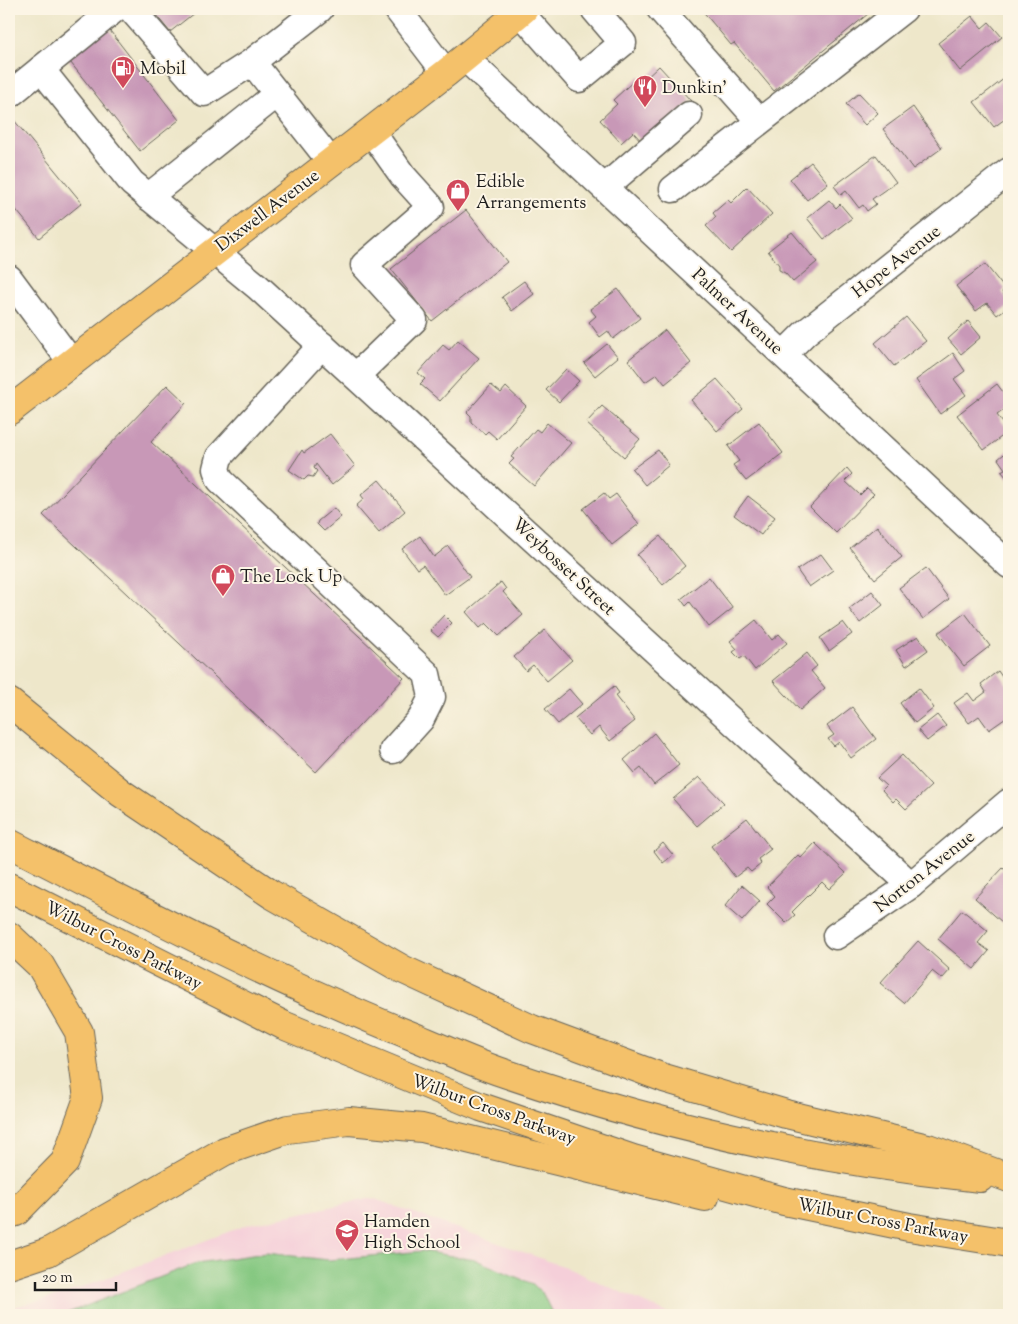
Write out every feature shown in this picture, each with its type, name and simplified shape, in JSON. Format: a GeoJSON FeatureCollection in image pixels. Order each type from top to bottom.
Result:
{"type":"FeatureCollection","features":[{"type":"Feature","properties":{"kind":"main road","name":"Dixwell Avenue"},"geometry":{"type":"LineString","coordinates":[[9,411],[371,131],[522,10]]}},
{"type":"Feature","properties":{"kind":"main road"},"geometry":{"type":"LineString","coordinates":[[9,702],[129,799],[271,894],[402,969],[532,1029],[664,1078],[786,1114],[928,1148],[1009,1179]]}},
{"type":"Feature","properties":{"kind":"main road","name":"Wilbur Cross Parkway"},"geometry":{"type":"LineString","coordinates":[[9,843],[169,926],[335,1005],[503,1073],[667,1123],[799,1153],[922,1172],[1009,1179]]}},
{"type":"Feature","properties":{"kind":"main road","name":"Wilbur Cross Parkway"},"geometry":{"type":"LineString","coordinates":[[9,887],[283,1025],[472,1104],[633,1159],[784,1201],[908,1227],[1009,1243]]}},
{"type":"Feature","properties":{"kind":"main road"},"geometry":{"type":"LineString","coordinates":[[9,936],[40,966],[79,1032],[88,1098],[65,1162],[16,1212],[9,1214]]}},
{"type":"Feature","properties":{"kind":"main road"},"geometry":{"type":"LineString","coordinates":[[9,1265],[48,1252],[225,1151],[288,1129],[349,1121],[422,1128],[704,1197],[784,1201]]}},
{"type":"Feature","properties":{"kind":"street"},"geometry":{"type":"LineString","coordinates":[[9,95],[115,9]]}},
{"type":"Feature","properties":{"kind":"street"},"geometry":{"type":"LineString","coordinates":[[131,9],[204,92],[252,62],[320,9]]}},
{"type":"Feature","properties":{"kind":"street","name":"Palmer Avenue"},"geometry":{"type":"LineString","coordinates":[[397,9],[455,65],[605,187],[1009,565]]}},
{"type":"Feature","properties":{"kind":"street"},"geometry":{"type":"LineString","coordinates":[[522,10],[579,79],[623,43],[594,9]]}},
{"type":"Feature","properties":{"kind":"street"},"geometry":{"type":"LineString","coordinates":[[660,9],[759,121]]}},
{"type":"Feature","properties":{"kind":"street"},"geometry":{"type":"LineString","coordinates":[[672,189],[904,9]]}},
{"type":"Feature","properties":{"kind":"street"},"geometry":{"type":"LineString","coordinates":[[252,62],[330,162]]}},
{"type":"Feature","properties":{"kind":"street","name":"Weybosset Street"},"geometry":{"type":"LineString","coordinates":[[41,69],[132,183],[215,250],[322,345],[911,885]]}},
{"type":"Feature","properties":{"kind":"street"},"geometry":{"type":"LineString","coordinates":[[148,197],[277,94]]}},
{"type":"Feature","properties":{"kind":"street"},"geometry":{"type":"LineString","coordinates":[[605,187],[689,115]]}},
{"type":"Feature","properties":{"kind":"street"},"geometry":{"type":"LineString","coordinates":[[356,376],[414,320],[364,265],[431,207],[403,176],[371,131]]}},
{"type":"Feature","properties":{"kind":"street","name":"Hope Avenue"},"geometry":{"type":"LineString","coordinates":[[784,354],[805,333],[1009,171]]}},
{"type":"Feature","properties":{"kind":"street"},"geometry":{"type":"LineString","coordinates":[[9,278],[72,363]]}},
{"type":"Feature","properties":{"kind":"street"},"geometry":{"type":"LineString","coordinates":[[322,345],[219,457],[216,469],[220,480],[427,674],[432,697],[421,719],[393,750]]}},
{"type":"Feature","properties":{"kind":"street","name":"Norton Avenue"},"geometry":{"type":"LineString","coordinates":[[836,936],[911,885],[1009,802]]}},
{"type":"Feature","properties":{"kind":"shaded area","name":"Hamden High School"},"geometry":{"type":"Polygon","coordinates":[[[372,1198],[565,1267],[672,1315],[9,1315],[9,1308],[61,1295],[249,1224],[372,1198]]]}},
{"type":"Feature","properties":{"kind":"green space"},"geometry":{"type":"Polygon","coordinates":[[[422,1251],[476,1260],[533,1284],[543,1294],[553,1315],[48,1315],[65,1314],[197,1263],[266,1253],[329,1260],[422,1251]]]}},
{"type":"Feature","properties":{"kind":"building"},"geometry":{"type":"Polygon","coordinates":[[[151,9],[199,9],[170,32],[151,9]]]}},
{"type":"Feature","properties":{"kind":"building"},"geometry":{"type":"Polygon","coordinates":[[[701,9],[874,9],[774,91],[734,43],[731,45],[701,9]]]}},
{"type":"Feature","properties":{"kind":"building"},"geometry":{"type":"Polygon","coordinates":[[[972,16],[982,28],[989,22],[1002,37],[960,71],[938,43],[972,16]]]}},
{"type":"Feature","properties":{"kind":"building","name":"Mobil"},"geometry":{"type":"Polygon","coordinates":[[[107,27],[179,120],[140,151],[67,58],[107,27]]]}},
{"type":"Feature","properties":{"kind":"building"},"geometry":{"type":"Polygon","coordinates":[[[659,66],[691,101],[644,144],[633,132],[621,143],[600,120],[617,104],[613,100],[639,76],[643,81],[659,66]]]}},
{"type":"Feature","properties":{"kind":"building"},"geometry":{"type":"Polygon","coordinates":[[[1005,78],[1009,83],[1009,116],[994,127],[974,102],[1005,78]]]}},
{"type":"Feature","properties":{"kind":"building"},"geometry":{"type":"Polygon","coordinates":[[[859,93],[878,113],[865,125],[846,104],[859,93]]]}},
{"type":"Feature","properties":{"kind":"building"},"geometry":{"type":"Polygon","coordinates":[[[913,107],[942,148],[913,169],[883,129],[913,107]]]}},
{"type":"Feature","properties":{"kind":"building"},"geometry":{"type":"Polygon","coordinates":[[[9,114],[82,203],[39,238],[9,201],[9,114]]]}},
{"type":"Feature","properties":{"kind":"building"},"geometry":{"type":"Polygon","coordinates":[[[876,155],[896,182],[872,199],[876,204],[867,211],[863,205],[859,208],[846,191],[841,195],[834,186],[876,155]]]}},
{"type":"Feature","properties":{"kind":"building"},"geometry":{"type":"Polygon","coordinates":[[[811,162],[828,183],[807,200],[790,179],[811,162]]]}},
{"type":"Feature","properties":{"kind":"building"},"geometry":{"type":"Polygon","coordinates":[[[747,187],[772,214],[731,252],[706,226],[716,217],[713,213],[728,200],[731,203],[747,187]]]}},
{"type":"Feature","properties":{"kind":"building"},"geometry":{"type":"Polygon","coordinates":[[[829,200],[836,208],[840,204],[852,218],[824,239],[807,218],[829,200]]]}},
{"type":"Feature","properties":{"kind":"building"},"geometry":{"type":"Polygon","coordinates":[[[466,210],[507,262],[432,321],[391,269],[466,210]]]}},
{"type":"Feature","properties":{"kind":"building"},"geometry":{"type":"Polygon","coordinates":[[[792,232],[817,262],[793,282],[785,273],[779,270],[779,265],[768,251],[792,232]]]}},
{"type":"Feature","properties":{"kind":"building"},"geometry":{"type":"Polygon","coordinates":[[[985,264],[1005,289],[1002,292],[1009,302],[1009,306],[997,315],[987,303],[976,311],[956,286],[985,264]]]}},
{"type":"Feature","properties":{"kind":"building"},"geometry":{"type":"Polygon","coordinates":[[[524,281],[534,294],[512,311],[502,297],[524,281]]]}},
{"type":"Feature","properties":{"kind":"building"},"geometry":{"type":"Polygon","coordinates":[[[618,289],[640,318],[613,339],[608,331],[600,337],[589,322],[596,316],[590,309],[618,289]]]}},
{"type":"Feature","properties":{"kind":"building"},"geometry":{"type":"Polygon","coordinates":[[[906,317],[926,341],[894,366],[875,343],[906,317]]]}},
{"type":"Feature","properties":{"kind":"building"},"geometry":{"type":"Polygon","coordinates":[[[968,321],[981,337],[961,354],[948,339],[968,321]]]}},
{"type":"Feature","properties":{"kind":"building"},"geometry":{"type":"Polygon","coordinates":[[[665,330],[691,363],[665,384],[657,374],[645,382],[628,360],[665,330]]]}},
{"type":"Feature","properties":{"kind":"building"},"geometry":{"type":"Polygon","coordinates":[[[458,340],[479,358],[440,401],[420,384],[425,379],[418,373],[443,345],[449,350],[458,340]]]}},
{"type":"Feature","properties":{"kind":"building"},"geometry":{"type":"Polygon","coordinates":[[[607,344],[618,357],[595,376],[584,363],[607,344]]]}},
{"type":"Feature","properties":{"kind":"building"},"geometry":{"type":"Polygon","coordinates":[[[953,353],[965,371],[954,379],[966,395],[940,414],[916,380],[953,353]]]}},
{"type":"Feature","properties":{"kind":"building"},"geometry":{"type":"Polygon","coordinates":[[[566,369],[579,381],[559,402],[546,390],[566,369]]]}},
{"type":"Feature","properties":{"kind":"building"},"geometry":{"type":"Polygon","coordinates":[[[717,379],[743,409],[717,431],[691,400],[717,379]]]}},
{"type":"Feature","properties":{"kind":"building"},"geometry":{"type":"Polygon","coordinates":[[[997,384],[1009,400],[1009,406],[997,415],[1009,431],[984,450],[957,415],[997,384]]]}},
{"type":"Feature","properties":{"kind":"building","name":"The Lock Up"},"geometry":{"type":"Polygon","coordinates":[[[167,385],[186,403],[151,442],[404,678],[316,772],[43,515],[167,385]]]}},
{"type":"Feature","properties":{"kind":"building"},"geometry":{"type":"Polygon","coordinates":[[[491,385],[501,393],[506,387],[526,406],[497,439],[488,431],[485,434],[471,422],[471,416],[467,412],[491,385]]]}},
{"type":"Feature","properties":{"kind":"building"},"geometry":{"type":"Polygon","coordinates":[[[602,406],[640,439],[624,457],[586,423],[602,406]]]}},
{"type":"Feature","properties":{"kind":"building"},"geometry":{"type":"Polygon","coordinates":[[[759,422],[783,453],[746,481],[733,465],[739,461],[728,446],[759,422]]]}},
{"type":"Feature","properties":{"kind":"building"},"geometry":{"type":"Polygon","coordinates":[[[547,423],[571,443],[534,486],[509,464],[514,459],[511,457],[536,429],[540,432],[547,423]]]}},
{"type":"Feature","properties":{"kind":"building"},"geometry":{"type":"Polygon","coordinates":[[[330,434],[355,466],[332,485],[316,464],[314,468],[317,471],[313,477],[308,476],[304,480],[289,470],[302,450],[304,453],[330,434]]]}},
{"type":"Feature","properties":{"kind":"building"},"geometry":{"type":"Polygon","coordinates":[[[658,450],[669,465],[645,485],[632,469],[658,450]]]}},
{"type":"Feature","properties":{"kind":"building"},"geometry":{"type":"Polygon","coordinates":[[[1009,450],[1008,479],[1001,471],[1005,469],[998,459],[1009,450]]]}},
{"type":"Feature","properties":{"kind":"building"},"geometry":{"type":"Polygon","coordinates":[[[847,468],[852,474],[845,481],[860,495],[867,488],[874,494],[836,533],[810,507],[847,468]]]}},
{"type":"Feature","properties":{"kind":"building"},"geometry":{"type":"Polygon","coordinates":[[[379,480],[405,511],[379,533],[356,506],[364,499],[361,495],[379,480]]]}},
{"type":"Feature","properties":{"kind":"building"},"geometry":{"type":"Polygon","coordinates":[[[604,493],[609,499],[616,494],[639,524],[612,545],[583,509],[604,493]]]}},
{"type":"Feature","properties":{"kind":"building"},"geometry":{"type":"Polygon","coordinates":[[[748,496],[775,517],[761,535],[734,515],[748,496]]]}},
{"type":"Feature","properties":{"kind":"building"},"geometry":{"type":"Polygon","coordinates":[[[334,508],[341,517],[324,531],[317,524],[318,521],[334,508]]]}},
{"type":"Feature","properties":{"kind":"building"},"geometry":{"type":"Polygon","coordinates":[[[877,526],[902,557],[875,579],[850,548],[877,526]]]}},
{"type":"Feature","properties":{"kind":"building"},"geometry":{"type":"Polygon","coordinates":[[[420,536],[434,557],[448,546],[470,577],[445,595],[423,565],[417,569],[402,549],[420,536]]]}},
{"type":"Feature","properties":{"kind":"building"},"geometry":{"type":"Polygon","coordinates":[[[660,536],[685,566],[663,585],[637,555],[660,536]]]}},
{"type":"Feature","properties":{"kind":"building"},"geometry":{"type":"Polygon","coordinates":[[[821,554],[833,570],[809,587],[797,570],[821,554]]]}},
{"type":"Feature","properties":{"kind":"building"},"geometry":{"type":"Polygon","coordinates":[[[926,568],[949,599],[923,619],[899,588],[926,568]]]}},
{"type":"Feature","properties":{"kind":"building"},"geometry":{"type":"Polygon","coordinates":[[[709,577],[733,608],[709,627],[690,602],[686,606],[681,599],[709,577]]]}},
{"type":"Feature","properties":{"kind":"building"},"geometry":{"type":"Polygon","coordinates":[[[501,582],[506,589],[503,592],[523,615],[499,636],[486,623],[480,628],[466,612],[501,582]]]}},
{"type":"Feature","properties":{"kind":"building"},"geometry":{"type":"Polygon","coordinates":[[[872,591],[883,605],[860,623],[849,609],[872,591]]]}},
{"type":"Feature","properties":{"kind":"building"},"geometry":{"type":"Polygon","coordinates":[[[965,613],[990,646],[964,666],[938,633],[965,613]]]}},
{"type":"Feature","properties":{"kind":"building"},"geometry":{"type":"Polygon","coordinates":[[[444,615],[452,623],[438,637],[430,630],[444,615]]]}},
{"type":"Feature","properties":{"kind":"building"},"geometry":{"type":"Polygon","coordinates":[[[756,620],[772,640],[779,634],[787,643],[755,670],[744,656],[740,659],[733,652],[737,649],[730,641],[756,620]]]}},
{"type":"Feature","properties":{"kind":"building"},"geometry":{"type":"Polygon","coordinates":[[[843,622],[852,634],[829,651],[820,638],[843,622]]]}},
{"type":"Feature","properties":{"kind":"building"},"geometry":{"type":"Polygon","coordinates":[[[545,630],[572,660],[547,681],[533,665],[526,671],[514,657],[545,630]]]}},
{"type":"Feature","properties":{"kind":"building"},"geometry":{"type":"Polygon","coordinates":[[[918,636],[928,650],[906,666],[896,650],[918,636]]]}},
{"type":"Feature","properties":{"kind":"building"},"geometry":{"type":"Polygon","coordinates":[[[807,653],[817,666],[811,671],[825,688],[800,710],[773,681],[807,653]]]}},
{"type":"Feature","properties":{"kind":"building"},"geometry":{"type":"Polygon","coordinates":[[[998,671],[1009,687],[1009,716],[989,730],[979,716],[969,723],[954,703],[968,693],[974,701],[986,692],[981,684],[998,671]]]}},
{"type":"Feature","properties":{"kind":"building"},"geometry":{"type":"Polygon","coordinates":[[[614,686],[619,693],[615,696],[635,721],[610,741],[599,727],[590,735],[575,718],[614,686]]]}},
{"type":"Feature","properties":{"kind":"building"},"geometry":{"type":"Polygon","coordinates":[[[919,688],[934,708],[915,723],[900,703],[919,688]]]}},
{"type":"Feature","properties":{"kind":"building"},"geometry":{"type":"Polygon","coordinates":[[[569,689],[582,704],[558,724],[545,709],[569,689]]]}},
{"type":"Feature","properties":{"kind":"building"},"geometry":{"type":"Polygon","coordinates":[[[852,707],[876,739],[851,758],[839,742],[834,746],[828,739],[834,735],[827,726],[852,707]]]}},
{"type":"Feature","properties":{"kind":"building"},"geometry":{"type":"Polygon","coordinates":[[[937,715],[946,726],[927,741],[918,730],[937,715]]]}},
{"type":"Feature","properties":{"kind":"building"},"geometry":{"type":"Polygon","coordinates":[[[654,733],[679,765],[654,785],[641,768],[635,773],[624,760],[654,733]]]}},
{"type":"Feature","properties":{"kind":"building"},"geometry":{"type":"Polygon","coordinates":[[[902,755],[931,786],[906,809],[896,799],[893,802],[882,790],[886,786],[877,778],[902,755]]]}},
{"type":"Feature","properties":{"kind":"building"},"geometry":{"type":"Polygon","coordinates":[[[699,777],[724,803],[697,826],[673,799],[699,777]]]}},
{"type":"Feature","properties":{"kind":"building"},"geometry":{"type":"Polygon","coordinates":[[[747,818],[771,849],[758,859],[761,864],[751,872],[747,868],[735,877],[711,846],[747,818]]]}},
{"type":"Feature","properties":{"kind":"building"},"geometry":{"type":"Polygon","coordinates":[[[663,843],[673,855],[663,863],[654,851],[663,843]]]}},
{"type":"Feature","properties":{"kind":"building"},"geometry":{"type":"Polygon","coordinates":[[[815,843],[846,873],[829,889],[822,882],[792,912],[795,915],[786,923],[767,904],[775,896],[767,887],[798,855],[801,858],[815,843]]]}},
{"type":"Feature","properties":{"kind":"building"},"geometry":{"type":"Polygon","coordinates":[[[1003,868],[1009,874],[1009,923],[1006,920],[1003,923],[975,898],[1003,868]]]}},
{"type":"Feature","properties":{"kind":"building"},"geometry":{"type":"Polygon","coordinates":[[[742,885],[760,901],[742,921],[725,906],[742,885]]]}},
{"type":"Feature","properties":{"kind":"building"},"geometry":{"type":"Polygon","coordinates":[[[962,910],[988,931],[978,943],[989,951],[974,969],[938,939],[962,910]]]}},
{"type":"Feature","properties":{"kind":"building"},"geometry":{"type":"Polygon","coordinates":[[[918,941],[950,970],[942,979],[932,971],[904,1003],[880,983],[918,941]]]}},
{"type":"Feature","properties":{"kind":"place","name":"Mobil"},"geometry":{"type":"Point","coordinates":[123,89]}},
{"type":"Feature","properties":{"kind":"place","name":"Dunkin'"},"geometry":{"type":"Point","coordinates":[645,108]}},
{"type":"Feature","properties":{"kind":"place","name":"Edible Arrangements"},"geometry":{"type":"Point","coordinates":[458,212]}},
{"type":"Feature","properties":{"kind":"place","name":"The Lock Up"},"geometry":{"type":"Point","coordinates":[223,597]}},
{"type":"Feature","properties":{"kind":"place","name":"Hamden High School"},"geometry":{"type":"Point","coordinates":[347,1252]}}]}
